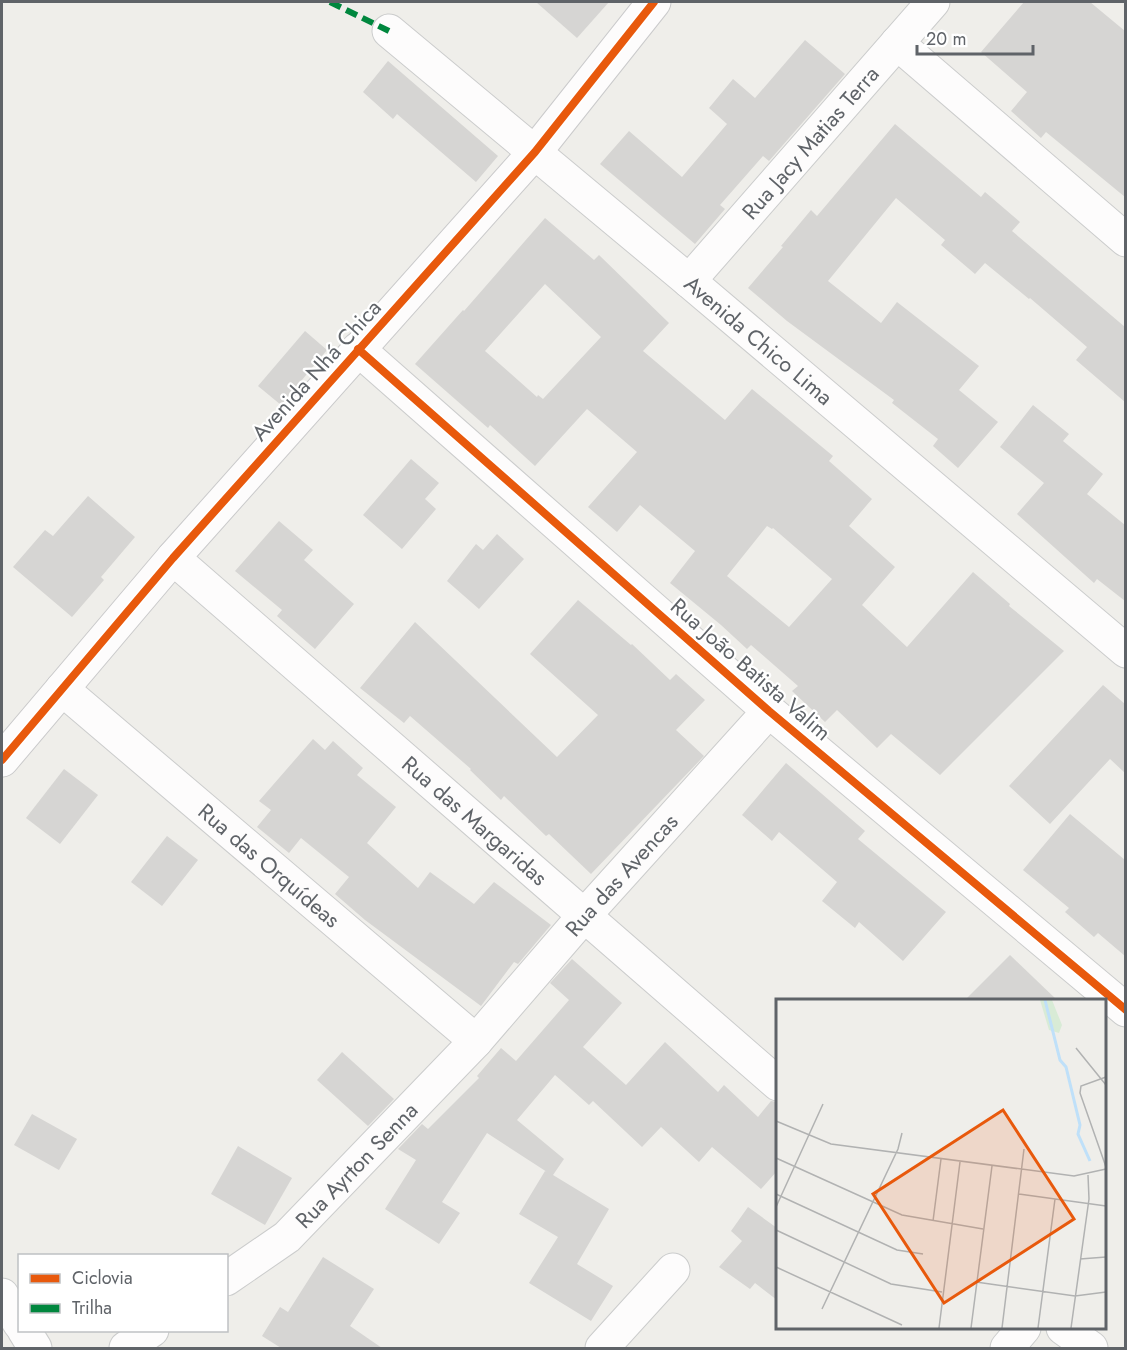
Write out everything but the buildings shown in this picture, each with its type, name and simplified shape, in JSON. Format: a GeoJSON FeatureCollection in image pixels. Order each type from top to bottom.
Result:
{"type":"FeatureCollection","features":[{"type":"Feature","properties":{"kind":"street","name":"Avenida Nhá Chica"},"geometry":{"type":"LineString","coordinates":[[2,760],[173,558],[535,152],[654,2]]}},
{"type":"Feature","properties":{"kind":"street","name":"Rua Jacy Matias Terra"},"geometry":{"type":"LineString","coordinates":[[689,281],[933,2]]}},
{"type":"Feature","properties":{"kind":"street","name":"Avenida Chico Lima"},"geometry":{"type":"LineString","coordinates":[[389,31],[689,281],[1125,651]]}},
{"type":"Feature","properties":{"kind":"street"},"geometry":{"type":"LineString","coordinates":[[897,42],[1125,240]]}},
{"type":"Feature","properties":{"kind":"street","name":"Rua João Batista Valim"},"geometry":{"type":"LineString","coordinates":[[358,349],[769,711],[1125,1010]]}},
{"type":"Feature","properties":{"kind":"street","name":"Rua das Margaridas"},"geometry":{"type":"LineString","coordinates":[[173,558],[776,1083]]}},
{"type":"Feature","properties":{"kind":"street","name":"Rua das Orquídeas"},"geometry":{"type":"LineString","coordinates":[[62,689],[476,1041]]}},
{"type":"Feature","properties":{"kind":"street","name":"Rua das Avencas"},"geometry":{"type":"LineString","coordinates":[[476,1041],[583,917],[769,711]]}},
{"type":"Feature","properties":{"kind":"street","name":"Rua Ayrton Senna"},"geometry":{"type":"LineString","coordinates":[[228,1278],[287,1237],[476,1041]]}},
{"type":"Feature","properties":{"kind":"street"},"geometry":{"type":"LineString","coordinates":[[602,1348],[673,1270]]}},
{"type":"Feature","properties":{"kind":"street"},"geometry":{"type":"LineString","coordinates":[[2,1295],[18,1321]]}},
{"type":"Feature","properties":{"kind":"street"},"geometry":{"type":"LineString","coordinates":[[1007,1348],[1023,1329]]}},
{"type":"Feature","properties":{"kind":"street"},"geometry":{"type":"LineString","coordinates":[[1065,1329],[1091,1348]]}},
{"type":"Feature","properties":{"kind":"street"},"geometry":{"type":"LineString","coordinates":[[25,1332],[35,1348]]}},
{"type":"Feature","properties":{"kind":"street"},"geometry":{"type":"LineString","coordinates":[[126,1348],[149,1332]]}},
{"type":"Feature","properties":{"kind":"marked path"},"geometry":{"type":"LineString","coordinates":[[330,2],[389,31]]}},
{"type":"Feature","properties":{"kind":"cycle path"},"geometry":{"type":"LineString","coordinates":[[2,760],[173,558],[535,152],[654,2]]}},
{"type":"Feature","properties":{"kind":"cycle path"},"geometry":{"type":"LineString","coordinates":[[358,349],[769,711],[1126,1010]]}}]}
